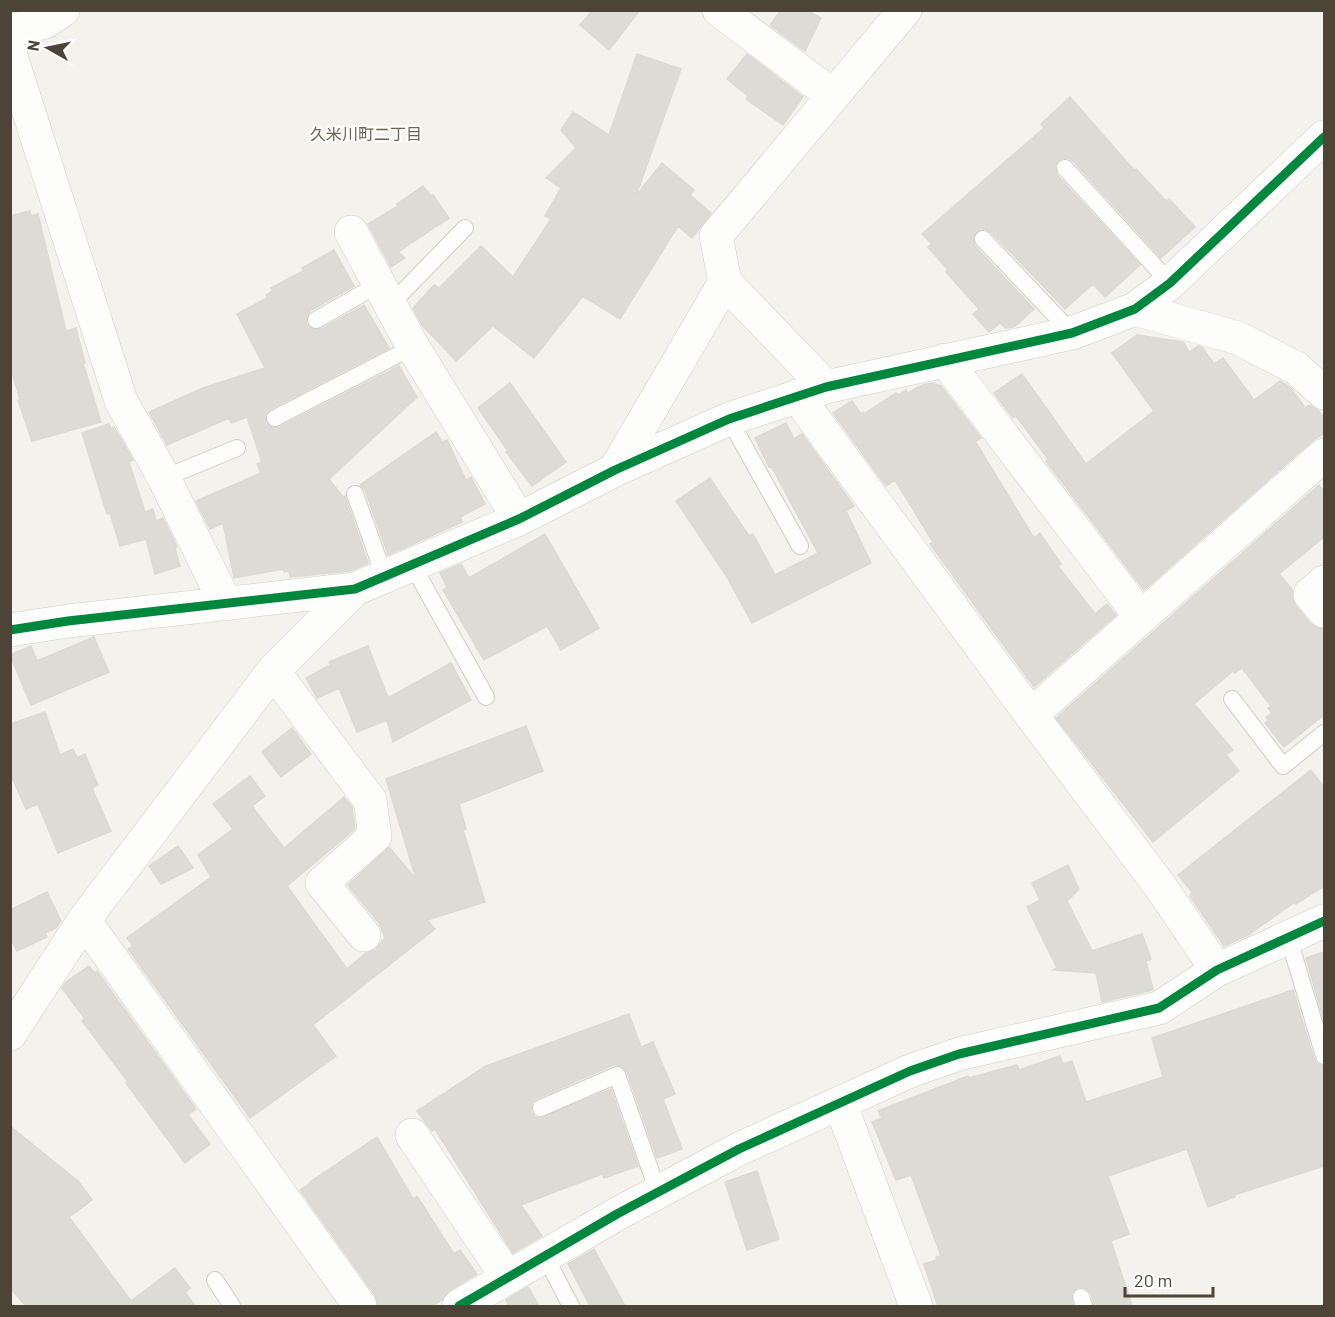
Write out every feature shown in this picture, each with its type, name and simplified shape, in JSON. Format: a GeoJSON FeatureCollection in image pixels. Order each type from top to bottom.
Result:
{"type":"FeatureCollection","features":[{"type":"Feature","properties":{"kind":"street"},"geometry":{"type":"LineString","coordinates":[[10,31],[45,22],[63,10]]}},
{"type":"Feature","properties":{"kind":"street"},"geometry":{"type":"LineString","coordinates":[[719,10],[832,95]]}},
{"type":"Feature","properties":{"kind":"street"},"geometry":{"type":"LineString","coordinates":[[905,10],[716,236],[725,282],[811,392],[1031,715],[1160,886],[1217,970]]}},
{"type":"Feature","properties":{"kind":"street"},"geometry":{"type":"LineString","coordinates":[[10,53],[121,401],[164,478],[226,604]]}},
{"type":"Feature","properties":{"kind":"street"},"geometry":{"type":"LineString","coordinates":[[10,630],[68,621],[355,589],[519,519],[615,470],[729,419],[811,392],[1072,333],[1135,309],[1170,283],[1324,137]]}},
{"type":"Feature","properties":{"kind":"street"},"geometry":{"type":"LineString","coordinates":[[351,232],[412,347],[519,519]]}},
{"type":"Feature","properties":{"kind":"street"},"geometry":{"type":"LineString","coordinates":[[615,470],[725,282]]}},
{"type":"Feature","properties":{"kind":"street"},"geometry":{"type":"LineString","coordinates":[[1135,309],[1238,338],[1296,368],[1324,393]]}},
{"type":"Feature","properties":{"kind":"street"},"geometry":{"type":"LineString","coordinates":[[945,360],[1141,617]]}},
{"type":"Feature","properties":{"kind":"street"},"geometry":{"type":"LineString","coordinates":[[1031,715],[1324,456]]}},
{"type":"Feature","properties":{"kind":"street"},"geometry":{"type":"LineString","coordinates":[[1324,582],[1311,594],[1324,611]]}},
{"type":"Feature","properties":{"kind":"street"},"geometry":{"type":"LineString","coordinates":[[10,1034],[84,920],[273,671],[355,589]]}},
{"type":"Feature","properties":{"kind":"street"},"geometry":{"type":"LineString","coordinates":[[273,671],[370,800],[375,836],[322,883],[364,935]]}},
{"type":"Feature","properties":{"kind":"street"},"geometry":{"type":"LineString","coordinates":[[84,920],[360,1306]]}},
{"type":"Feature","properties":{"kind":"street"},"geometry":{"type":"LineString","coordinates":[[459,1306],[616,1214],[739,1149],[910,1071],[959,1054],[1159,1008],[1217,970],[1324,921]]}},
{"type":"Feature","properties":{"kind":"street"},"geometry":{"type":"LineString","coordinates":[[840,1103],[916,1306]]}},
{"type":"Feature","properties":{"kind":"street"},"geometry":{"type":"LineString","coordinates":[[412,1135],[507,1277]]}},
{"type":"Feature","properties":{"kind":"lane"},"geometry":{"type":"LineString","coordinates":[[1065,168],[1170,283]]}},
{"type":"Feature","properties":{"kind":"lane"},"geometry":{"type":"LineString","coordinates":[[316,320],[385,294],[465,228]]}},
{"type":"Feature","properties":{"kind":"lane"},"geometry":{"type":"LineString","coordinates":[[983,239],[1072,333]]}},
{"type":"Feature","properties":{"kind":"lane"},"geometry":{"type":"LineString","coordinates":[[275,418],[412,347]]}},
{"type":"Feature","properties":{"kind":"lane"},"geometry":{"type":"LineString","coordinates":[[729,419],[800,546]]}},
{"type":"Feature","properties":{"kind":"lane"},"geometry":{"type":"LineString","coordinates":[[164,478],[237,448]]}},
{"type":"Feature","properties":{"kind":"lane"},"geometry":{"type":"LineString","coordinates":[[355,494],[399,572],[486,697]]}},
{"type":"Feature","properties":{"kind":"lane"},"geometry":{"type":"LineString","coordinates":[[1232,699],[1283,766],[1324,733]]}},
{"type":"Feature","properties":{"kind":"lane"},"geometry":{"type":"LineString","coordinates":[[1288,936],[1324,1056]]}},
{"type":"Feature","properties":{"kind":"lane"},"geometry":{"type":"LineString","coordinates":[[541,1108],[616,1075],[658,1192]]}},
{"type":"Feature","properties":{"kind":"lane"},"geometry":{"type":"LineString","coordinates":[[545,1256],[571,1306]]}},
{"type":"Feature","properties":{"kind":"lane"},"geometry":{"type":"LineString","coordinates":[[215,1280],[232,1306]]}},
{"type":"Feature","properties":{"kind":"building"},"geometry":{"type":"Polygon","coordinates":[[[593,10],[640,10],[609,50],[580,25],[593,10]]]}},
{"type":"Feature","properties":{"kind":"building"},"geometry":{"type":"Polygon","coordinates":[[[781,10],[806,10],[821,18],[805,51],[770,25],[781,10]]]}},
{"type":"Feature","properties":{"kind":"building"},"geometry":{"type":"Polygon","coordinates":[[[637,54],[681,69],[636,196],[662,163],[694,190],[690,195],[711,213],[692,238],[678,226],[620,319],[583,296],[534,358],[493,326],[456,361],[422,325],[413,308],[434,285],[439,288],[481,246],[513,277],[551,219],[545,216],[561,188],[546,178],[576,148],[561,130],[573,112],[609,135],[637,54]]]}},
{"type":"Feature","properties":{"kind":"building"},"geometry":{"type":"Polygon","coordinates":[[[747,54],[803,97],[783,125],[746,99],[748,96],[727,79],[747,54]]]}},
{"type":"Feature","properties":{"kind":"building"},"geometry":{"type":"Polygon","coordinates":[[[1070,97],[1134,170],[1136,169],[1166,201],[1169,199],[1195,227],[1161,258],[1073,161],[1062,158],[1055,165],[1057,175],[1140,265],[1105,297],[1093,284],[1065,309],[991,232],[980,229],[973,237],[975,246],[1034,309],[1014,327],[1005,328],[1000,323],[989,332],[973,314],[979,309],[946,272],[948,270],[928,247],[932,244],[922,234],[1044,128],[1041,124],[1070,97]]]}},
{"type":"Feature","properties":{"kind":"building"},"geometry":{"type":"Polygon","coordinates":[[[423,186],[431,196],[433,195],[449,218],[398,252],[405,258],[391,267],[368,224],[398,206],[397,204],[423,186]]]}},
{"type":"Feature","properties":{"kind":"building"},"geometry":{"type":"Polygon","coordinates":[[[30,211],[31,216],[38,214],[66,331],[76,328],[85,363],[83,363],[101,422],[32,441],[18,400],[20,400],[10,364],[10,216],[30,211]]]}},
{"type":"Feature","properties":{"kind":"building"},"geometry":{"type":"Polygon","coordinates":[[[334,250],[354,286],[310,311],[306,319],[307,325],[311,329],[321,329],[364,305],[389,348],[270,409],[265,418],[270,427],[280,427],[399,366],[417,397],[329,479],[343,497],[345,496],[368,563],[350,571],[290,577],[289,571],[284,572],[283,569],[234,578],[223,523],[210,529],[196,501],[261,473],[257,464],[262,462],[247,417],[231,423],[229,418],[167,445],[149,412],[203,388],[265,368],[237,314],[267,298],[266,295],[273,291],[271,288],[303,271],[302,268],[334,250]]]}},
{"type":"Feature","properties":{"kind":"building"},"geometry":{"type":"Polygon","coordinates":[[[1137,335],[1183,342],[1189,352],[1198,346],[1202,347],[1214,364],[1223,358],[1254,400],[1280,381],[1291,388],[1305,408],[1309,405],[1318,410],[1324,418],[1324,433],[1312,441],[1144,590],[1046,461],[1048,459],[1016,416],[1013,418],[994,393],[1022,374],[1086,464],[1154,411],[1112,353],[1137,335]]]}},
{"type":"Feature","properties":{"kind":"building"},"geometry":{"type":"Polygon","coordinates":[[[510,383],[566,462],[532,486],[506,452],[508,451],[478,408],[510,383]]]}},
{"type":"Feature","properties":{"kind":"building"},"geometry":{"type":"Polygon","coordinates":[[[932,383],[941,386],[981,438],[975,441],[1034,538],[1040,533],[1061,564],[1058,566],[1095,614],[1107,604],[1116,615],[1034,687],[930,544],[933,542],[895,480],[886,486],[833,413],[852,401],[861,414],[863,412],[864,414],[896,393],[898,395],[906,390],[908,393],[922,385],[932,383]]]}},
{"type":"Feature","properties":{"kind":"building"},"geometry":{"type":"Polygon","coordinates":[[[786,423],[794,439],[802,434],[854,506],[846,511],[871,563],[752,623],[727,577],[676,501],[710,478],[749,536],[753,534],[775,575],[818,553],[755,438],[786,423]]]}},
{"type":"Feature","properties":{"kind":"building"},"geometry":{"type":"Polygon","coordinates":[[[109,424],[111,429],[114,427],[133,460],[129,462],[145,512],[153,509],[156,521],[163,518],[177,547],[175,548],[180,566],[155,574],[146,539],[120,546],[110,513],[107,514],[82,433],[109,424]]]}},
{"type":"Feature","properties":{"kind":"building"},"geometry":{"type":"Polygon","coordinates":[[[436,432],[442,442],[447,440],[466,480],[471,477],[485,504],[460,517],[462,522],[388,555],[365,490],[360,485],[436,432]]]}},
{"type":"Feature","properties":{"kind":"building"},"geometry":{"type":"Polygon","coordinates":[[[1319,485],[1324,492],[1324,537],[1279,574],[1292,589],[1292,598],[1296,606],[1310,623],[1317,628],[1324,629],[1324,715],[1284,747],[1265,723],[1269,720],[1266,717],[1272,713],[1268,708],[1271,706],[1242,668],[1235,673],[1233,671],[1194,704],[1233,750],[1226,755],[1239,771],[1153,842],[1056,718],[1319,485]]]}},
{"type":"Feature","properties":{"kind":"building"},"geometry":{"type":"Polygon","coordinates":[[[545,534],[599,628],[561,650],[547,626],[484,660],[443,590],[447,587],[440,573],[461,564],[469,578],[545,534]]]}},
{"type":"Feature","properties":{"kind":"building"},"geometry":{"type":"Polygon","coordinates":[[[94,637],[109,672],[31,705],[10,655],[31,646],[37,661],[94,637]]]}},
{"type":"Feature","properties":{"kind":"building"},"geometry":{"type":"Polygon","coordinates":[[[368,646],[388,698],[451,663],[471,700],[393,742],[387,720],[357,732],[339,688],[317,698],[306,678],[330,665],[329,662],[368,646]]]}},
{"type":"Feature","properties":{"kind":"building"},"geometry":{"type":"Polygon","coordinates":[[[45,712],[60,755],[73,749],[77,758],[85,754],[98,785],[92,788],[111,831],[58,853],[38,804],[26,809],[10,773],[10,724],[45,712]]]}},
{"type":"Feature","properties":{"kind":"building"},"geometry":{"type":"Polygon","coordinates":[[[526,726],[543,771],[459,804],[466,829],[463,830],[485,902],[427,920],[435,929],[313,1025],[336,1056],[250,1118],[128,949],[133,946],[127,938],[211,877],[198,855],[233,829],[213,804],[250,776],[265,796],[252,806],[284,848],[344,797],[352,807],[355,829],[287,886],[347,969],[366,953],[375,950],[385,938],[379,923],[348,885],[389,847],[416,879],[386,779],[526,726]]]}},
{"type":"Feature","properties":{"kind":"building"},"geometry":{"type":"Polygon","coordinates":[[[292,728],[311,754],[281,777],[262,752],[292,728]]]}},
{"type":"Feature","properties":{"kind":"building"},"geometry":{"type":"Polygon","coordinates":[[[1311,770],[1324,787],[1324,886],[1296,904],[1295,902],[1248,935],[1224,946],[1190,896],[1192,892],[1178,875],[1311,770]]]}},
{"type":"Feature","properties":{"kind":"building"},"geometry":{"type":"Polygon","coordinates":[[[178,846],[193,868],[161,884],[149,866],[178,846]]]}},
{"type":"Feature","properties":{"kind":"building"},"geometry":{"type":"Polygon","coordinates":[[[1068,865],[1079,889],[1067,901],[1092,951],[1142,934],[1151,959],[1146,961],[1153,990],[1102,1002],[1096,973],[1053,970],[1057,968],[1027,907],[1040,900],[1032,883],[1068,865]]]}},
{"type":"Feature","properties":{"kind":"building"},"geometry":{"type":"Polygon","coordinates":[[[47,892],[61,921],[56,928],[45,933],[47,937],[17,951],[10,937],[10,910],[47,892]]]}},
{"type":"Feature","properties":{"kind":"building"},"geometry":{"type":"Polygon","coordinates":[[[1324,952],[1324,1021],[1306,958],[1324,952]]]}},
{"type":"Feature","properties":{"kind":"building"},"geometry":{"type":"Polygon","coordinates":[[[89,966],[94,973],[97,971],[196,1109],[188,1115],[210,1144],[185,1163],[82,1021],[85,1019],[62,988],[66,982],[89,966]]]}},
{"type":"Feature","properties":{"kind":"building"},"geometry":{"type":"Polygon","coordinates":[[[1293,990],[1314,1059],[1317,1064],[1324,1066],[1324,1166],[1234,1195],[1235,1197],[1208,1207],[1187,1149],[1108,1176],[1129,1234],[1111,1241],[1132,1306],[1094,1306],[1091,1293],[1083,1287],[1077,1287],[1071,1294],[1073,1306],[938,1306],[924,1264],[937,1260],[936,1257],[941,1256],[911,1175],[896,1180],[872,1122],[882,1118],[878,1111],[968,1076],[969,1078],[1017,1065],[1019,1070],[1060,1056],[1063,1064],[1072,1061],[1086,1102],[1163,1077],[1152,1038],[1293,990]]]}},
{"type":"Feature","properties":{"kind":"building"},"geometry":{"type":"Polygon","coordinates":[[[629,1014],[641,1047],[653,1042],[675,1094],[663,1099],[682,1149],[657,1158],[627,1072],[619,1065],[613,1065],[536,1099],[532,1102],[531,1112],[535,1117],[540,1118],[611,1089],[638,1166],[604,1178],[602,1174],[521,1205],[542,1236],[513,1253],[435,1129],[432,1131],[417,1111],[486,1066],[629,1014]]]}},
{"type":"Feature","properties":{"kind":"building"},"geometry":{"type":"Polygon","coordinates":[[[10,1126],[79,1182],[92,1200],[69,1217],[131,1301],[175,1268],[190,1288],[185,1292],[195,1306],[26,1306],[10,1288],[10,1126]]]}},
{"type":"Feature","properties":{"kind":"building"},"geometry":{"type":"Polygon","coordinates":[[[377,1137],[413,1199],[417,1196],[454,1254],[460,1250],[477,1274],[450,1290],[442,1300],[432,1306],[378,1306],[375,1295],[300,1190],[377,1137]]]}},
{"type":"Feature","properties":{"kind":"building"},"geometry":{"type":"Polygon","coordinates":[[[757,1171],[779,1239],[747,1250],[725,1182],[757,1171]]]}},
{"type":"Feature","properties":{"kind":"building"},"geometry":{"type":"Polygon","coordinates":[[[594,1249],[625,1306],[590,1306],[568,1264],[594,1249]]]}},
{"type":"Feature","properties":{"kind":"building"},"geometry":{"type":"Polygon","coordinates":[[[528,1287],[539,1306],[509,1306],[506,1300],[528,1287]]]}},
{"type":"Feature","properties":{"kind":"cycle path"},"geometry":{"type":"LineString","coordinates":[[10,630],[68,621],[355,589],[519,519],[615,470],[729,419],[826,387],[1072,333],[1135,309],[1170,283],[1324,137]]}},
{"type":"Feature","properties":{"kind":"cycle path"},"geometry":{"type":"LineString","coordinates":[[459,1306],[617,1214],[739,1149],[910,1071],[959,1054],[1159,1008],[1217,970],[1324,921]]}},
{"type":"Feature","properties":{"kind":"district","name":"久米川町二丁目"},"geometry":{"type":"Point","coordinates":[366,134]}}]}
